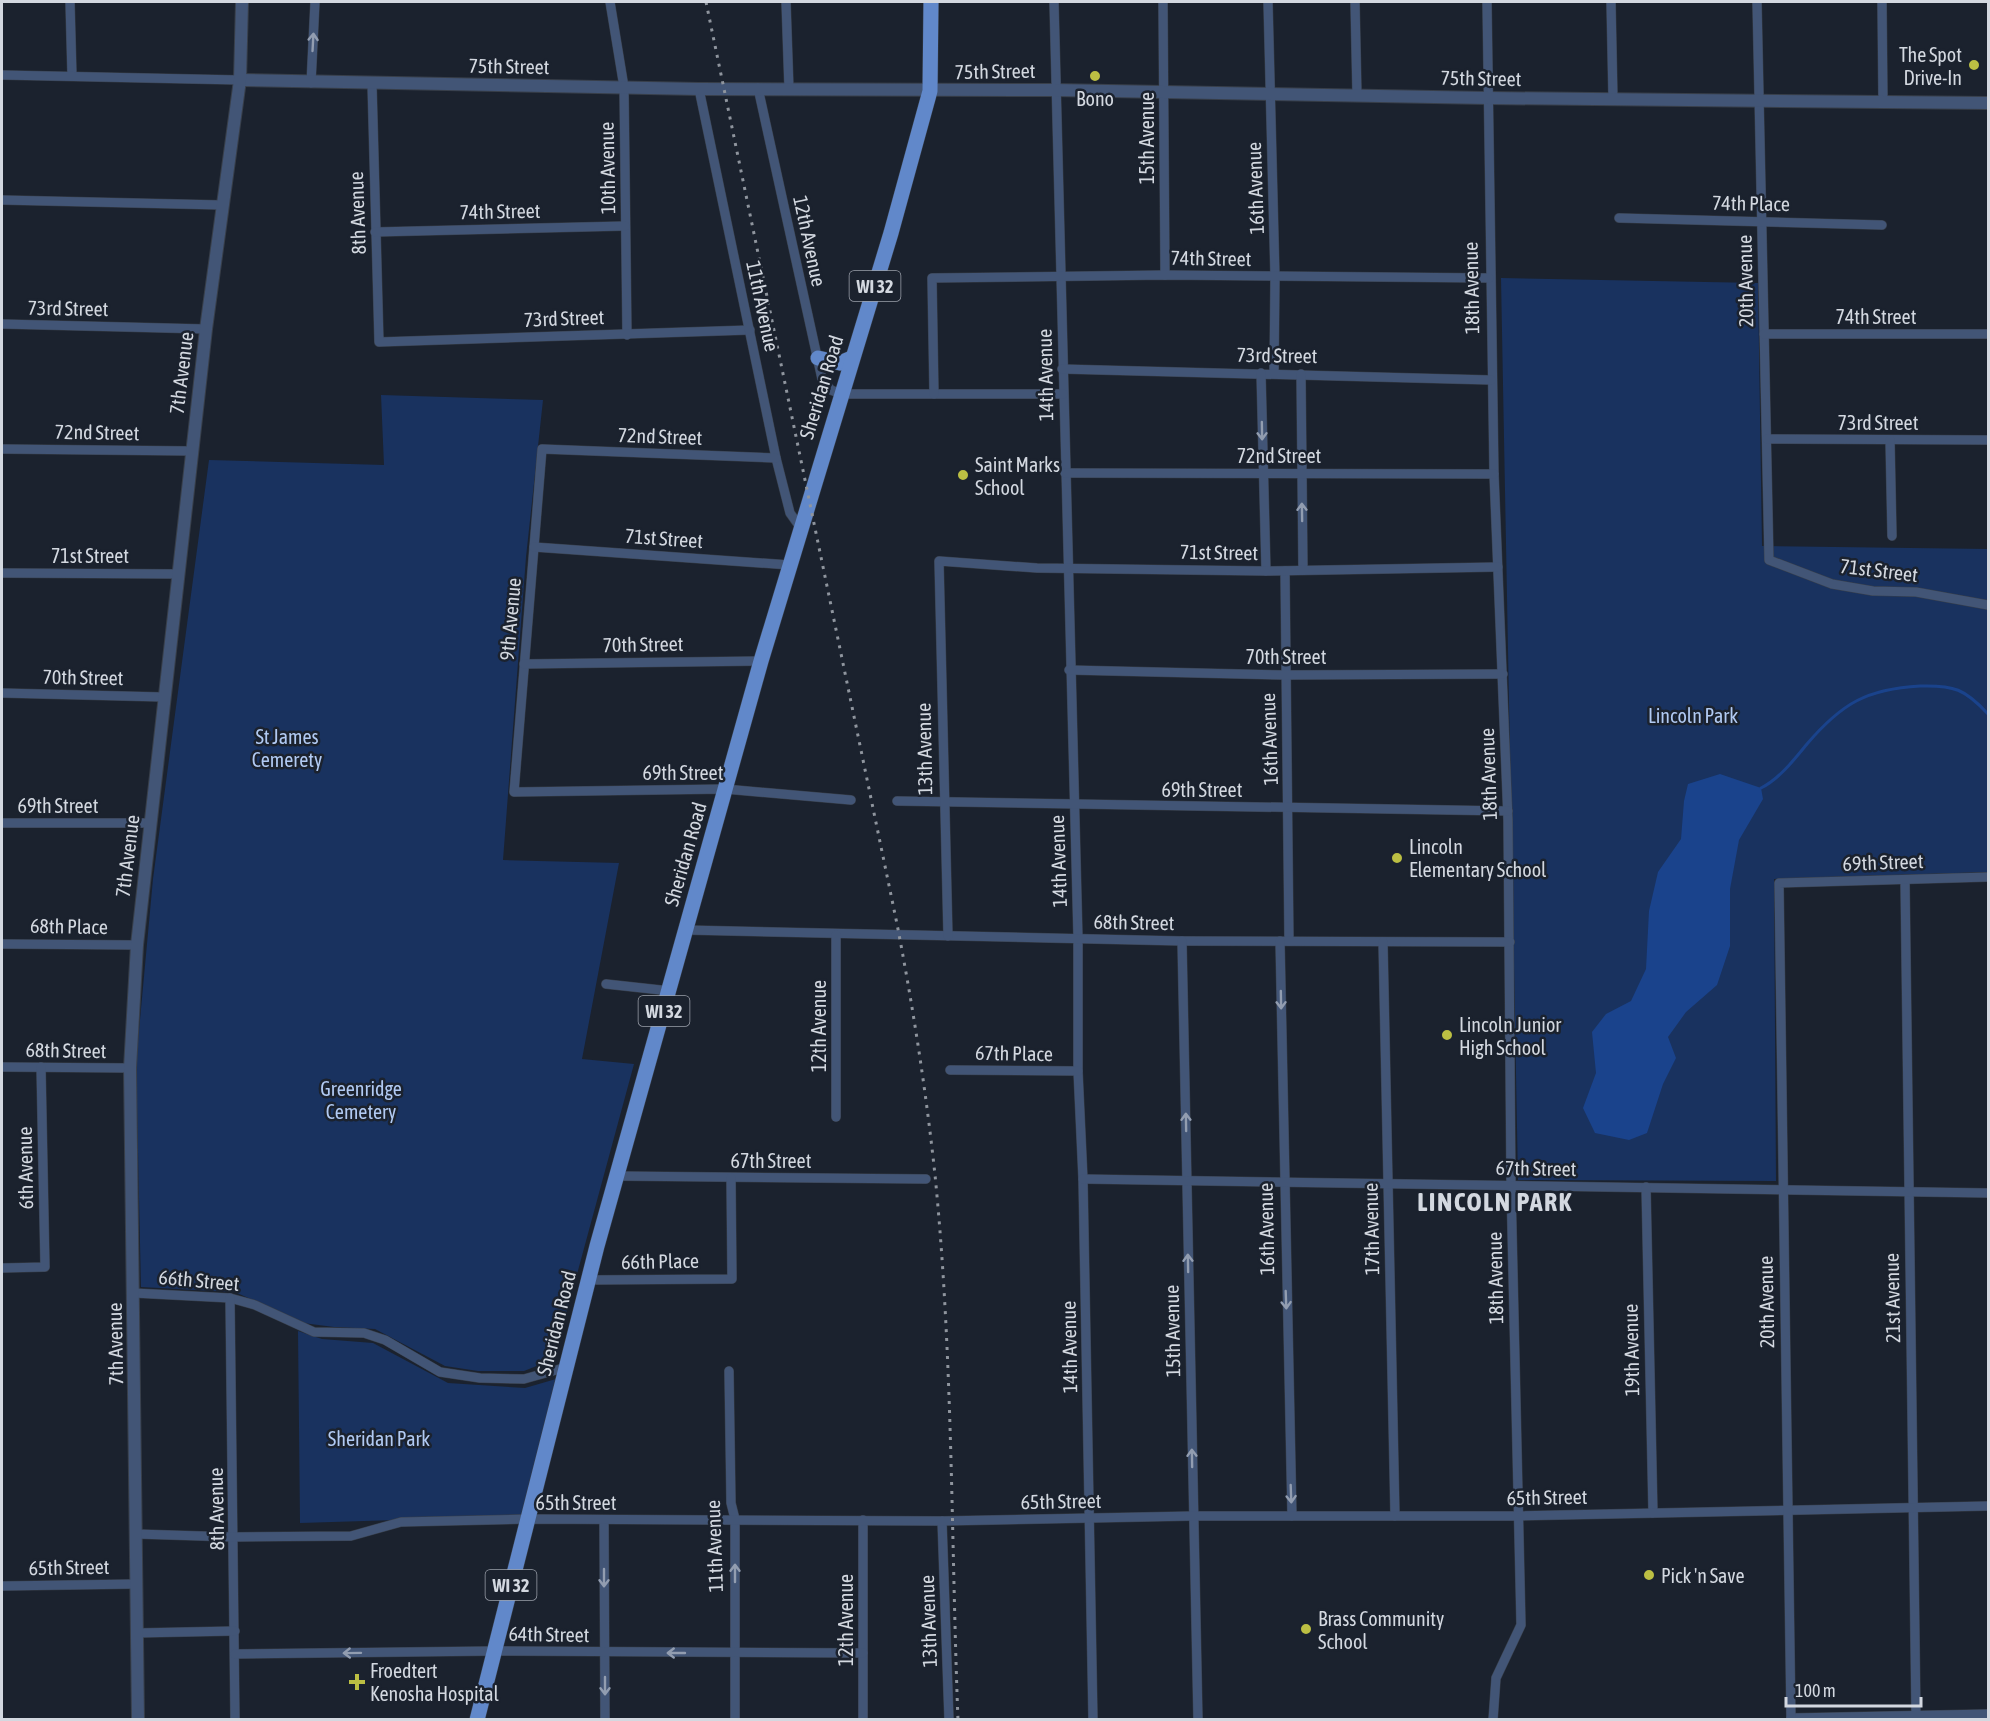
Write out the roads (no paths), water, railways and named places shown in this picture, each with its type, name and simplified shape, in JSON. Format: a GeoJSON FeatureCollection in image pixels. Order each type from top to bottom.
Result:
{"type":"FeatureCollection","features":[{"type":"Feature","properties":{"kind":"main road","name":"Sheridan Road"},"geometry":{"type":"LineString","coordinates":[[477,1719],[477,1711],[495,1652],[588,1280],[761,661],[891,233],[930,91],[931,2]]}},
{"type":"Feature","properties":{"kind":"main road"},"geometry":{"type":"LineString","coordinates":[[818,358],[840,363],[852,358]]}},
{"type":"Feature","properties":{"kind":"street"},"geometry":{"type":"LineString","coordinates":[[70,2],[72,75]]}},
{"type":"Feature","properties":{"kind":"street","name":"7th Avenue"},"geometry":{"type":"LineString","coordinates":[[138,1719],[130,1068],[137,945],[206,329],[240,80],[242,2]]}},
{"type":"Feature","properties":{"kind":"street"},"geometry":{"type":"LineString","coordinates":[[311,83],[315,2]]}},
{"type":"Feature","properties":{"kind":"street","name":"10th Avenue"},"geometry":{"type":"LineString","coordinates":[[609,2],[624,87],[627,334]]}},
{"type":"Feature","properties":{"kind":"street"},"geometry":{"type":"LineString","coordinates":[[786,2],[789,89]]}},
{"type":"Feature","properties":{"kind":"street","name":"14th Avenue"},"geometry":{"type":"LineString","coordinates":[[1054,2],[1075,806],[1078,1071],[1083,1179],[1094,1719]]}},
{"type":"Feature","properties":{"kind":"street","name":"15th Avenue"},"geometry":{"type":"LineString","coordinates":[[1163,2],[1165,275]]}},
{"type":"Feature","properties":{"kind":"street","name":"16th Avenue"},"geometry":{"type":"LineString","coordinates":[[1268,2],[1275,277],[1274,373]]}},
{"type":"Feature","properties":{"kind":"street"},"geometry":{"type":"LineString","coordinates":[[1355,2],[1358,96]]}},
{"type":"Feature","properties":{"kind":"street","name":"18th Avenue"},"geometry":{"type":"LineString","coordinates":[[1487,2],[1491,380],[1508,811],[1511,1185],[1521,1625],[1496,1678],[1492,1704],[1493,1719]]}},
{"type":"Feature","properties":{"kind":"street"},"geometry":{"type":"LineString","coordinates":[[1611,2],[1613,99]]}},
{"type":"Feature","properties":{"kind":"street","name":"20th Avenue"},"geometry":{"type":"LineString","coordinates":[[1757,2],[1769,560]]}},
{"type":"Feature","properties":{"kind":"street"},"geometry":{"type":"LineString","coordinates":[[1882,2],[1883,102]]}},
{"type":"Feature","properties":{"kind":"street","name":"75th Street"},"geometry":{"type":"LineString","coordinates":[[2,75],[372,84],[930,91],[1055,90],[1488,98],[1989,103]]}},
{"type":"Feature","properties":{"kind":"street","name":"8th Avenue"},"geometry":{"type":"LineString","coordinates":[[372,84],[379,342]]}},
{"type":"Feature","properties":{"kind":"street","name":"11th Avenue"},"geometry":{"type":"LineString","coordinates":[[699,88],[776,458],[790,513],[800,527]]}},
{"type":"Feature","properties":{"kind":"street","name":"12th Avenue"},"geometry":{"type":"LineString","coordinates":[[758,88],[822,379],[831,390],[841,394]]}},
{"type":"Feature","properties":{"kind":"street"},"geometry":{"type":"LineString","coordinates":[[2,200],[222,205]]}},
{"type":"Feature","properties":{"kind":"street","name":"74th Place"},"geometry":{"type":"LineString","coordinates":[[1619,218],[1882,225]]}},
{"type":"Feature","properties":{"kind":"street","name":"74th Street"},"geometry":{"type":"LineString","coordinates":[[375,232],[626,226]]}},
{"type":"Feature","properties":{"kind":"street","name":"74th Street"},"geometry":{"type":"LineString","coordinates":[[934,394],[932,279],[1165,275],[1489,278]]}},
{"type":"Feature","properties":{"kind":"street","name":"73rd Street"},"geometry":{"type":"LineString","coordinates":[[2,324],[206,329]]}},
{"type":"Feature","properties":{"kind":"street","name":"73rd Street"},"geometry":{"type":"LineString","coordinates":[[379,342],[750,330]]}},
{"type":"Feature","properties":{"kind":"street","name":"74th Street"},"geometry":{"type":"LineString","coordinates":[[1764,334],[1989,334]]}},
{"type":"Feature","properties":{"kind":"street","name":"73rd Street"},"geometry":{"type":"LineString","coordinates":[[1062,369],[1491,380]]}},
{"type":"Feature","properties":{"kind":"street"},"geometry":{"type":"LineString","coordinates":[[1261,373],[1266,571]]}},
{"type":"Feature","properties":{"kind":"street"},"geometry":{"type":"LineString","coordinates":[[1301,374],[1303,570]]}},
{"type":"Feature","properties":{"kind":"street"},"geometry":{"type":"LineString","coordinates":[[841,394],[1063,394]]}},
{"type":"Feature","properties":{"kind":"street","name":"73rd Street"},"geometry":{"type":"LineString","coordinates":[[1767,439],[1989,440]]}},
{"type":"Feature","properties":{"kind":"street"},"geometry":{"type":"LineString","coordinates":[[1890,440],[1892,536]]}},
{"type":"Feature","properties":{"kind":"street","name":"72nd Street"},"geometry":{"type":"LineString","coordinates":[[2,449],[192,451]]}},
{"type":"Feature","properties":{"kind":"street","name":"72nd Street"},"geometry":{"type":"LineString","coordinates":[[542,449],[776,458]]}},
{"type":"Feature","properties":{"kind":"street","name":"9th Avenue"},"geometry":{"type":"LineString","coordinates":[[514,792],[542,449]]}},
{"type":"Feature","properties":{"kind":"street","name":"72nd Street"},"geometry":{"type":"LineString","coordinates":[[1065,473],[1494,474]]}},
{"type":"Feature","properties":{"kind":"street","name":"71st Street"},"geometry":{"type":"LineString","coordinates":[[534,547],[790,565]]}},
{"type":"Feature","properties":{"kind":"street","name":"71st Street"},"geometry":{"type":"LineString","coordinates":[[1769,560],[1832,584],[1873,591],[1916,592],[1989,605]]}},
{"type":"Feature","properties":{"kind":"street","name":"71st Street"},"geometry":{"type":"LineString","coordinates":[[939,561],[1067,568],[1266,571],[1498,567]]}},
{"type":"Feature","properties":{"kind":"street","name":"13th Avenue"},"geometry":{"type":"LineString","coordinates":[[939,561],[948,936]]}},
{"type":"Feature","properties":{"kind":"street","name":"16th Avenue"},"geometry":{"type":"LineString","coordinates":[[1285,571],[1284,675],[1289,807],[1284,941],[1283,1182],[1292,1516]]}},
{"type":"Feature","properties":{"kind":"street","name":"71st Street"},"geometry":{"type":"LineString","coordinates":[[2,573],[179,574]]}},
{"type":"Feature","properties":{"kind":"street","name":"70th Street"},"geometry":{"type":"LineString","coordinates":[[524,664],[761,661]]}},
{"type":"Feature","properties":{"kind":"street","name":"70th Street"},"geometry":{"type":"LineString","coordinates":[[1070,670],[1284,675],[1503,674]]}},
{"type":"Feature","properties":{"kind":"street","name":"70th Street"},"geometry":{"type":"LineString","coordinates":[[2,693],[164,697]]}},
{"type":"Feature","properties":{"kind":"street","name":"69th Street"},"geometry":{"type":"LineString","coordinates":[[514,792],[725,789],[851,800]]}},
{"type":"Feature","properties":{"kind":"street","name":"69th Street"},"geometry":{"type":"LineString","coordinates":[[897,801],[1075,806],[1508,811]]}},
{"type":"Feature","properties":{"kind":"street","name":"69th Street"},"geometry":{"type":"LineString","coordinates":[[2,823],[151,823]]}},
{"type":"Feature","properties":{"kind":"street","name":"69th Street"},"geometry":{"type":"LineString","coordinates":[[1779,883],[1989,877]]}},
{"type":"Feature","properties":{"kind":"street","name":"21st Avenue"},"geometry":{"type":"LineString","coordinates":[[1905,879],[1916,1716]]}},
{"type":"Feature","properties":{"kind":"street","name":"20th Avenue"},"geometry":{"type":"LineString","coordinates":[[1779,883],[1791,1719]]}},
{"type":"Feature","properties":{"kind":"street","name":"68th Street"},"geometry":{"type":"LineString","coordinates":[[686,930],[1182,941],[1510,942]]}},
{"type":"Feature","properties":{"kind":"street","name":"12th Avenue"},"geometry":{"type":"LineString","coordinates":[[836,935],[836,1117]]}},
{"type":"Feature","properties":{"kind":"street","name":"15th Avenue"},"geometry":{"type":"LineString","coordinates":[[1182,941],[1198,1719]]}},
{"type":"Feature","properties":{"kind":"street","name":"17th Avenue"},"geometry":{"type":"LineString","coordinates":[[1383,942],[1395,1516]]}},
{"type":"Feature","properties":{"kind":"street","name":"68th Place"},"geometry":{"type":"LineString","coordinates":[[2,944],[137,945]]}},
{"type":"Feature","properties":{"kind":"street"},"geometry":{"type":"LineString","coordinates":[[606,984],[670,991]]}},
{"type":"Feature","properties":{"kind":"street","name":"68th Street"},"geometry":{"type":"LineString","coordinates":[[2,1067],[130,1068]]}},
{"type":"Feature","properties":{"kind":"street","name":"6th Avenue"},"geometry":{"type":"LineString","coordinates":[[2,1268],[45,1267],[41,1067]]}},
{"type":"Feature","properties":{"kind":"street","name":"67th Place"},"geometry":{"type":"LineString","coordinates":[[950,1070],[1078,1071]]}},
{"type":"Feature","properties":{"kind":"street","name":"67th Street"},"geometry":{"type":"LineString","coordinates":[[617,1176],[926,1179]]}},
{"type":"Feature","properties":{"kind":"street","name":"66th Place"},"geometry":{"type":"LineString","coordinates":[[588,1280],[732,1279],[731,1178]]}},
{"type":"Feature","properties":{"kind":"street","name":"67th Street"},"geometry":{"type":"LineString","coordinates":[[1083,1179],[1989,1192]]}},
{"type":"Feature","properties":{"kind":"street","name":"19th Avenue"},"geometry":{"type":"LineString","coordinates":[[1646,1187],[1653,1513]]}},
{"type":"Feature","properties":{"kind":"street","name":"66th Street"},"geometry":{"type":"LineString","coordinates":[[134,1293],[230,1298],[255,1305],[314,1332],[364,1333],[385,1340],[440,1372],[480,1378],[524,1379],[567,1367]]}},
{"type":"Feature","properties":{"kind":"street","name":"8th Avenue"},"geometry":{"type":"LineString","coordinates":[[230,1298],[235,1719]]}},
{"type":"Feature","properties":{"kind":"street","name":"11th Avenue"},"geometry":{"type":"LineString","coordinates":[[729,1371],[730,1503],[735,1519],[735,1719]]}},
{"type":"Feature","properties":{"kind":"street","name":"65th Street"},"geometry":{"type":"LineString","coordinates":[[136,1534],[234,1537],[351,1536],[401,1522],[527,1519],[942,1521],[1193,1516],[1518,1516],[1989,1506]]}},
{"type":"Feature","properties":{"kind":"street"},"geometry":{"type":"LineString","coordinates":[[604,1520],[605,1719]]}},
{"type":"Feature","properties":{"kind":"street","name":"12th Avenue"},"geometry":{"type":"LineString","coordinates":[[862,1520],[863,1719]]}},
{"type":"Feature","properties":{"kind":"street","name":"13th Avenue"},"geometry":{"type":"LineString","coordinates":[[942,1521],[949,1719]]}},
{"type":"Feature","properties":{"kind":"street","name":"65th Street"},"geometry":{"type":"LineString","coordinates":[[2,1586],[136,1584]]}},
{"type":"Feature","properties":{"kind":"street"},"geometry":{"type":"LineString","coordinates":[[136,1633],[234,1631]]}},
{"type":"Feature","properties":{"kind":"street","name":"64th Street"},"geometry":{"type":"LineString","coordinates":[[235,1654],[863,1653]]}},
{"type":"Feature","properties":{"kind":"street"},"geometry":{"type":"LineString","coordinates":[[1791,1719],[1989,1714]]}},
{"type":"Feature","properties":{"kind":"waterway"},"geometry":{"type":"LineString","coordinates":[[1761,788],[1786,769],[1832,718],[1844,708],[1870,695],[1901,688],[1942,686],[1965,694],[1988,714]]}},
{"type":"Feature","properties":{"kind":"railway"},"geometry":{"type":"LineString","coordinates":[[706,2],[897,924],[914,1018],[935,1175],[941,1243],[951,1447],[958,1720]]}},
{"type":"Feature","properties":{"kind":"place","name":"The Spot Drive-In"},"geometry":{"type":"Point","coordinates":[1974,65]}},
{"type":"Feature","properties":{"kind":"place","name":"Bono"},"geometry":{"type":"Point","coordinates":[1095,76]}},
{"type":"Feature","properties":{"kind":"place","name":"Saint Marks School"},"geometry":{"type":"Point","coordinates":[963,475]}},
{"type":"Feature","properties":{"kind":"place","name":"Lincoln Elementary School"},"geometry":{"type":"Point","coordinates":[1397,858]}},
{"type":"Feature","properties":{"kind":"place","name":"Lincoln Junior High School"},"geometry":{"type":"Point","coordinates":[1447,1035]}},
{"type":"Feature","properties":{"kind":"place","name":"Pick 'n Save"},"geometry":{"type":"Point","coordinates":[1649,1575]}},
{"type":"Feature","properties":{"kind":"place","name":"Brass Community School"},"geometry":{"type":"Point","coordinates":[1306,1629]}},
{"type":"Feature","properties":{"kind":"place","name":"Froedtert Kenosha Hospital"},"geometry":{"type":"Point","coordinates":[357,1682]}},
{"type":"Feature","properties":{"kind":"district","name":"LINCOLN PARK"},"geometry":{"type":"Point","coordinates":[1495,1202]}},
{"type":"Feature","properties":{"kind":"park label","name":"Lincoln Park"},"geometry":{"type":"Point","coordinates":[1693,715]}},
{"type":"Feature","properties":{"kind":"park label","name":"St James Cemerety"},"geometry":{"type":"Point","coordinates":[287,748]}},
{"type":"Feature","properties":{"kind":"park label","name":"Greenridge Cemetery"},"geometry":{"type":"Point","coordinates":[361,1100]}},
{"type":"Feature","properties":{"kind":"park label","name":"Sheridan Park"},"geometry":{"type":"Point","coordinates":[379,1438]}}]}
